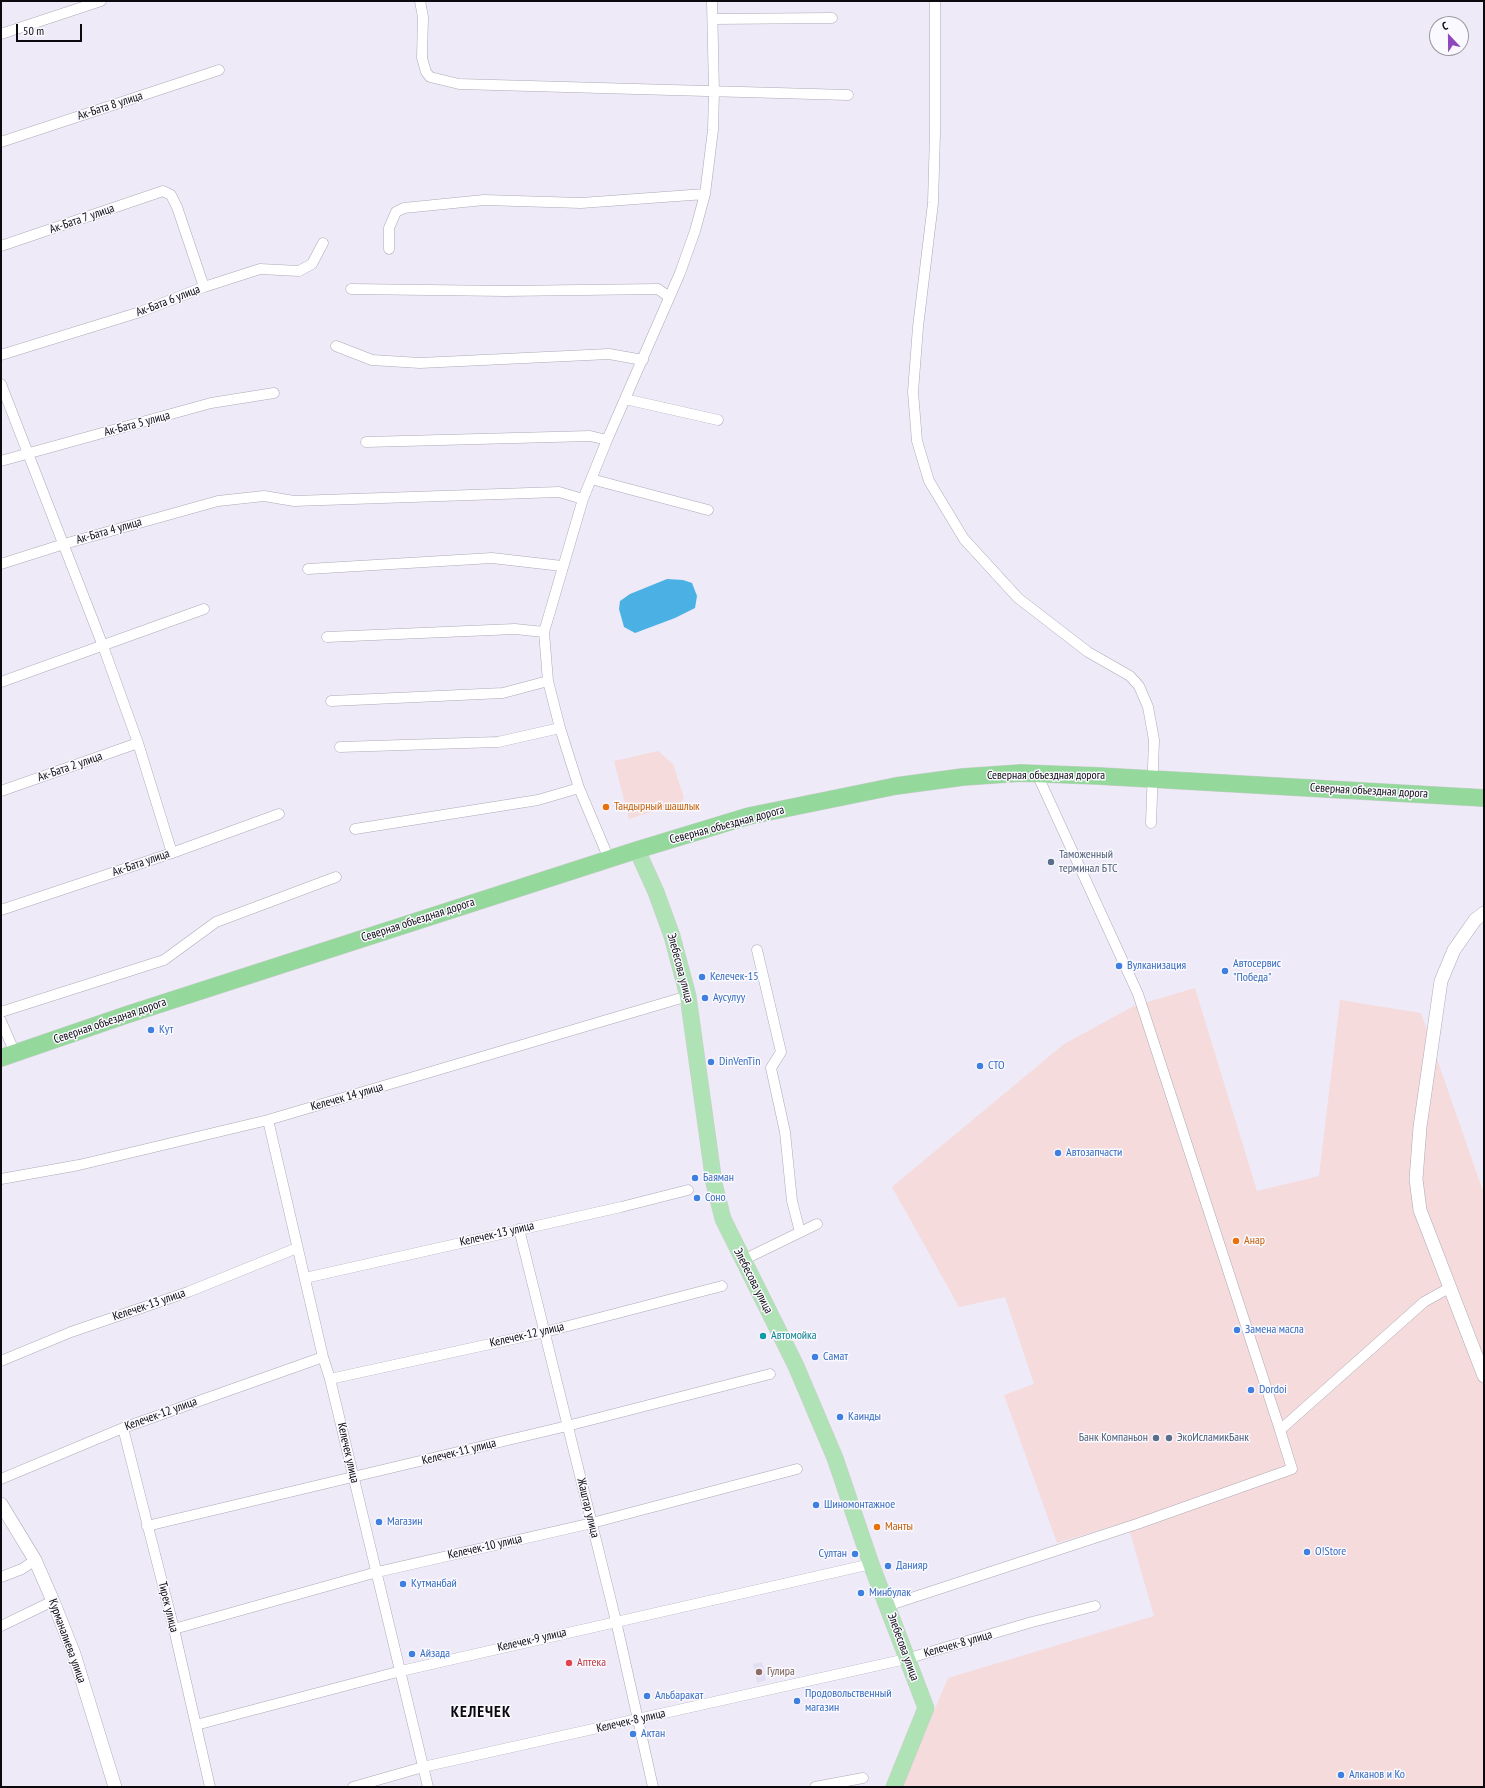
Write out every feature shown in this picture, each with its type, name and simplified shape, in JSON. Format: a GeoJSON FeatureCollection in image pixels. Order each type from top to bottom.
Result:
{"type":"FeatureCollection","features":[{"type":"Feature","properties":{"kind":"highway","name":"Северная объездная дорога"},"geometry":{"type":"LineString","coordinates":[[8,1055],[126,1015],[609,859],[749,816],[896,786],[963,777],[1037,774],[1099,776],[1484,798]]}},
{"type":"Feature","properties":{"kind":"main road","name":"Элебесова улица"},"geometry":{"type":"LineString","coordinates":[[637,850],[656,892],[672,936],[688,996],[714,1184],[723,1218],[799,1373],[835,1458],[871,1564],[906,1659],[926,1708],[894,1787]]}},
{"type":"Feature","properties":{"kind":"street"},"geometry":{"type":"LineString","coordinates":[[1,34],[101,1]]}},
{"type":"Feature","properties":{"kind":"street"},"geometry":{"type":"LineString","coordinates":[[420,1],[422,17],[422,58],[426,72],[430,78],[459,84],[848,95]]}},
{"type":"Feature","properties":{"kind":"street"},"geometry":{"type":"LineString","coordinates":[[609,859],[580,788],[560,728],[548,681],[544,632],[562,566],[583,499],[607,440],[680,273],[695,231],[705,194],[713,130],[714,92],[712,1]]}},
{"type":"Feature","properties":{"kind":"street"},"geometry":{"type":"LineString","coordinates":[[935,1],[935,134],[933,203],[918,327],[913,392],[917,441],[929,481],[964,539],[1018,598],[1088,652],[1130,676],[1139,686],[1148,707],[1154,740],[1152,823]]}},
{"type":"Feature","properties":{"kind":"street"},"geometry":{"type":"LineString","coordinates":[[713,19],[832,18]]}},
{"type":"Feature","properties":{"kind":"street","name":"Ак-Бата 8 улица"},"geometry":{"type":"LineString","coordinates":[[1,142],[219,70]]}},
{"type":"Feature","properties":{"kind":"street","name":"Ак-Бата 7 улица"},"geometry":{"type":"LineString","coordinates":[[1,246],[163,191],[171,195],[177,207],[204,286]]}},
{"type":"Feature","properties":{"kind":"street"},"geometry":{"type":"LineString","coordinates":[[389,249],[389,228],[396,212],[404,208],[484,200],[581,202],[705,194]]}},
{"type":"Feature","properties":{"kind":"street","name":"Ак-Бата 6 улица"},"geometry":{"type":"LineString","coordinates":[[1,355],[140,312],[204,286],[260,269],[298,271],[312,264],[323,243]]}},
{"type":"Feature","properties":{"kind":"street"},"geometry":{"type":"LineString","coordinates":[[351,289],[505,291],[658,289],[669,297]]}},
{"type":"Feature","properties":{"kind":"street"},"geometry":{"type":"LineString","coordinates":[[336,346],[372,360],[420,363],[609,354],[643,360]]}},
{"type":"Feature","properties":{"kind":"street"},"geometry":{"type":"LineString","coordinates":[[1,384],[103,646],[138,744],[172,853]]}},
{"type":"Feature","properties":{"kind":"street","name":"Ак-Бата 5 улица"},"geometry":{"type":"LineString","coordinates":[[1,461],[212,403],[274,393]]}},
{"type":"Feature","properties":{"kind":"street"},"geometry":{"type":"LineString","coordinates":[[625,399],[718,420]]}},
{"type":"Feature","properties":{"kind":"street"},"geometry":{"type":"LineString","coordinates":[[366,442],[590,436],[607,440]]}},
{"type":"Feature","properties":{"kind":"street"},"geometry":{"type":"LineString","coordinates":[[591,479],[708,510]]}},
{"type":"Feature","properties":{"kind":"street","name":"Ак-Бата 4 улица"},"geometry":{"type":"LineString","coordinates":[[1,564],[64,544],[218,501],[264,496],[294,501],[559,492],[583,499]]}},
{"type":"Feature","properties":{"kind":"street"},"geometry":{"type":"LineString","coordinates":[[308,569],[492,558],[562,566]]}},
{"type":"Feature","properties":{"kind":"street"},"geometry":{"type":"LineString","coordinates":[[1,682],[204,609]]}},
{"type":"Feature","properties":{"kind":"street"},"geometry":{"type":"LineString","coordinates":[[327,637],[515,629],[544,632]]}},
{"type":"Feature","properties":{"kind":"street"},"geometry":{"type":"LineString","coordinates":[[331,701],[503,693],[548,681]]}},
{"type":"Feature","properties":{"kind":"street"},"geometry":{"type":"LineString","coordinates":[[340,747],[498,742],[560,728]]}},
{"type":"Feature","properties":{"kind":"street","name":"Ак-Бата 2 улица"},"geometry":{"type":"LineString","coordinates":[[1,791],[138,744]]}},
{"type":"Feature","properties":{"kind":"street"},"geometry":{"type":"LineString","coordinates":[[887,1606],[1131,1526],[1292,1469],[1138,994],[1037,774]]}},
{"type":"Feature","properties":{"kind":"street"},"geometry":{"type":"LineString","coordinates":[[355,829],[538,800],[580,788]]}},
{"type":"Feature","properties":{"kind":"street","name":"Ак-Бата улица"},"geometry":{"type":"LineString","coordinates":[[1,910],[172,853],[279,814]]}},
{"type":"Feature","properties":{"kind":"street"},"geometry":{"type":"LineString","coordinates":[[1,1012],[164,960],[216,922],[336,877]]}},
{"type":"Feature","properties":{"kind":"street"},"geometry":{"type":"LineString","coordinates":[[1484,913],[1475,920],[1454,950],[1441,981],[1420,1127],[1416,1179],[1420,1210],[1484,1376]]}},
{"type":"Feature","properties":{"kind":"street"},"geometry":{"type":"LineString","coordinates":[[758,950],[781,1052],[771,1068],[785,1132],[792,1201],[800,1232]]}},
{"type":"Feature","properties":{"kind":"street","name":"Келечек 14 улица"},"geometry":{"type":"LineString","coordinates":[[1,1179],[79,1165],[268,1120],[688,996]]}},
{"type":"Feature","properties":{"kind":"street"},"geometry":{"type":"LineString","coordinates":[[1,1021],[8,1055]]}},
{"type":"Feature","properties":{"kind":"street","name":"Келечек улица"},"geometry":{"type":"LineString","coordinates":[[268,1120],[323,1357],[330,1379],[428,1787]]}},
{"type":"Feature","properties":{"kind":"street","name":"Келечек-13 улица"},"geometry":{"type":"LineString","coordinates":[[305,1278],[621,1207],[688,1190]]}},
{"type":"Feature","properties":{"kind":"street"},"geometry":{"type":"LineString","coordinates":[[743,1260],[817,1224]]}},
{"type":"Feature","properties":{"kind":"street","name":"Жаштар улица"},"geometry":{"type":"LineString","coordinates":[[519,1229],[616,1620],[653,1787]]}},
{"type":"Feature","properties":{"kind":"street","name":"Келечек-13 улица"},"geometry":{"type":"LineString","coordinates":[[1,1361],[71,1332],[188,1292],[297,1248]]}},
{"type":"Feature","properties":{"kind":"street","name":"Келечек-12 улица"},"geometry":{"type":"LineString","coordinates":[[330,1379],[545,1332],[722,1286]]}},
{"type":"Feature","properties":{"kind":"street"},"geometry":{"type":"LineString","coordinates":[[1280,1430],[1424,1302],[1449,1288]]}},
{"type":"Feature","properties":{"kind":"street","name":"Келечек-12 улица"},"geometry":{"type":"LineString","coordinates":[[1,1479],[123,1428],[323,1357]]}},
{"type":"Feature","properties":{"kind":"street","name":"Келечек-11 улица"},"geometry":{"type":"LineString","coordinates":[[148,1526],[567,1426],[770,1374]]}},
{"type":"Feature","properties":{"kind":"street","name":"Тирек улица"},"geometry":{"type":"LineString","coordinates":[[123,1428],[174,1629],[210,1787]]}},
{"type":"Feature","properties":{"kind":"street","name":"Келечек-10 улица"},"geometry":{"type":"LineString","coordinates":[[174,1629],[377,1572],[592,1523],[797,1469]]}},
{"type":"Feature","properties":{"kind":"street","name":"Курманалиева улица"},"geometry":{"type":"LineString","coordinates":[[1,1504],[35,1560],[53,1601],[74,1654],[115,1787]]}},
{"type":"Feature","properties":{"kind":"street"},"geometry":{"type":"LineString","coordinates":[[1,1577],[22,1569],[35,1560]]}},
{"type":"Feature","properties":{"kind":"street","name":"Келечек-9 улица"},"geometry":{"type":"LineString","coordinates":[[196,1724],[401,1671],[616,1620],[871,1564]]}},
{"type":"Feature","properties":{"kind":"street"},"geometry":{"type":"LineString","coordinates":[[1,1626],[53,1601]]}},
{"type":"Feature","properties":{"kind":"street","name":"Келечек-8 улица"},"geometry":{"type":"LineString","coordinates":[[353,1787],[423,1767],[906,1659],[1032,1622],[1095,1606]]}},
{"type":"Feature","properties":{"kind":"street"},"geometry":{"type":"LineString","coordinates":[[815,1787],[863,1778]]}},
{"type":"Feature","properties":{"kind":"shaded area"},"geometry":{"type":"Polygon","coordinates":[[[658,751],[673,764],[684,798],[680,803],[629,819],[614,761],[658,751]]]}},
{"type":"Feature","properties":{"kind":"shaded area","name":"Dordoi"},"geometry":{"type":"Polygon","coordinates":[[[1195,988],[1257,1191],[1319,1176],[1340,1000],[1421,1013],[1484,1194],[1484,1787],[902,1787],[948,1678],[1154,1616],[1127,1522],[1057,1543],[1004,1395],[1034,1384],[1005,1297],[959,1307],[892,1187],[1064,1044],[1134,1006],[1195,988]]]}},
{"type":"Feature","properties":{"kind":"shaded area","name":"Гулира"},"geometry":{"type":"Polygon","coordinates":[[[762,1662],[766,1680],[757,1683],[753,1664],[762,1662]]]}},
{"type":"Feature","properties":{"kind":"water"},"geometry":{"type":"Polygon","coordinates":[[[667,579],[683,580],[692,583],[697,596],[695,608],[675,618],[635,633],[624,627],[619,609],[620,601],[630,594],[667,579]]]}},
{"type":"Feature","properties":{"kind":"place","name":"Тандырный шашлык"},"geometry":{"type":"Point","coordinates":[606,807]}},
{"type":"Feature","properties":{"kind":"place","name":"Таможенный терминал БТС"},"geometry":{"type":"Point","coordinates":[1051,862]}},
{"type":"Feature","properties":{"kind":"place","name":"Вулканизация"},"geometry":{"type":"Point","coordinates":[1119,966]}},
{"type":"Feature","properties":{"kind":"place","name":"Автосервис \"Победа\""},"geometry":{"type":"Point","coordinates":[1225,971]}},
{"type":"Feature","properties":{"kind":"place","name":"Келечек-15"},"geometry":{"type":"Point","coordinates":[702,977]}},
{"type":"Feature","properties":{"kind":"place","name":"Аусулуу"},"geometry":{"type":"Point","coordinates":[705,998]}},
{"type":"Feature","properties":{"kind":"place","name":"Кут"},"geometry":{"type":"Point","coordinates":[151,1030]}},
{"type":"Feature","properties":{"kind":"place","name":"DinVenTin"},"geometry":{"type":"Point","coordinates":[711,1062]}},
{"type":"Feature","properties":{"kind":"place","name":"СТО"},"geometry":{"type":"Point","coordinates":[980,1066]}},
{"type":"Feature","properties":{"kind":"place","name":"Автозапчасти"},"geometry":{"type":"Point","coordinates":[1058,1153]}},
{"type":"Feature","properties":{"kind":"place","name":"Баяман"},"geometry":{"type":"Point","coordinates":[695,1178]}},
{"type":"Feature","properties":{"kind":"place","name":"Соно"},"geometry":{"type":"Point","coordinates":[697,1198]}},
{"type":"Feature","properties":{"kind":"place","name":"Анар"},"geometry":{"type":"Point","coordinates":[1236,1241]}},
{"type":"Feature","properties":{"kind":"place","name":"Замена масла"},"geometry":{"type":"Point","coordinates":[1237,1330]}},
{"type":"Feature","properties":{"kind":"place","name":"Автомойка"},"geometry":{"type":"Point","coordinates":[763,1336]}},
{"type":"Feature","properties":{"kind":"place","name":"Самат"},"geometry":{"type":"Point","coordinates":[815,1357]}},
{"type":"Feature","properties":{"kind":"place","name":"Dordoi"},"geometry":{"type":"Point","coordinates":[1251,1390]}},
{"type":"Feature","properties":{"kind":"place","name":"Каинды"},"geometry":{"type":"Point","coordinates":[840,1417]}},
{"type":"Feature","properties":{"kind":"place","name":"Банк Компаньон"},"geometry":{"type":"Point","coordinates":[1156,1438]}},
{"type":"Feature","properties":{"kind":"place","name":"ЭкоИсламикБанк"},"geometry":{"type":"Point","coordinates":[1169,1438]}},
{"type":"Feature","properties":{"kind":"place","name":"Шиномонтажное"},"geometry":{"type":"Point","coordinates":[816,1505]}},
{"type":"Feature","properties":{"kind":"place","name":"Магазин"},"geometry":{"type":"Point","coordinates":[379,1522]}},
{"type":"Feature","properties":{"kind":"place","name":"Манты"},"geometry":{"type":"Point","coordinates":[877,1527]}},
{"type":"Feature","properties":{"kind":"place","name":"O!Store"},"geometry":{"type":"Point","coordinates":[1307,1552]}},
{"type":"Feature","properties":{"kind":"place","name":"Султан"},"geometry":{"type":"Point","coordinates":[855,1554]}},
{"type":"Feature","properties":{"kind":"place","name":"Данияр"},"geometry":{"type":"Point","coordinates":[888,1566]}},
{"type":"Feature","properties":{"kind":"place","name":"Кутманбай"},"geometry":{"type":"Point","coordinates":[403,1584]}},
{"type":"Feature","properties":{"kind":"place","name":"Минбулак"},"geometry":{"type":"Point","coordinates":[861,1593]}},
{"type":"Feature","properties":{"kind":"place","name":"Айзада"},"geometry":{"type":"Point","coordinates":[412,1654]}},
{"type":"Feature","properties":{"kind":"place","name":"Аптека"},"geometry":{"type":"Point","coordinates":[569,1663]}},
{"type":"Feature","properties":{"kind":"place","name":"Гулира"},"geometry":{"type":"Point","coordinates":[759,1672]}},
{"type":"Feature","properties":{"kind":"place","name":"Альбаракат"},"geometry":{"type":"Point","coordinates":[647,1696]}},
{"type":"Feature","properties":{"kind":"place","name":"Продовольственный магазин"},"geometry":{"type":"Point","coordinates":[797,1701]}},
{"type":"Feature","properties":{"kind":"place","name":"Актан"},"geometry":{"type":"Point","coordinates":[633,1734]}},
{"type":"Feature","properties":{"kind":"place","name":"Алканов и Ко"},"geometry":{"type":"Point","coordinates":[1341,1775]}},
{"type":"Feature","properties":{"kind":"district","name":"КЕЛЕЧЕК"},"geometry":{"type":"Point","coordinates":[481,1712]}}]}
